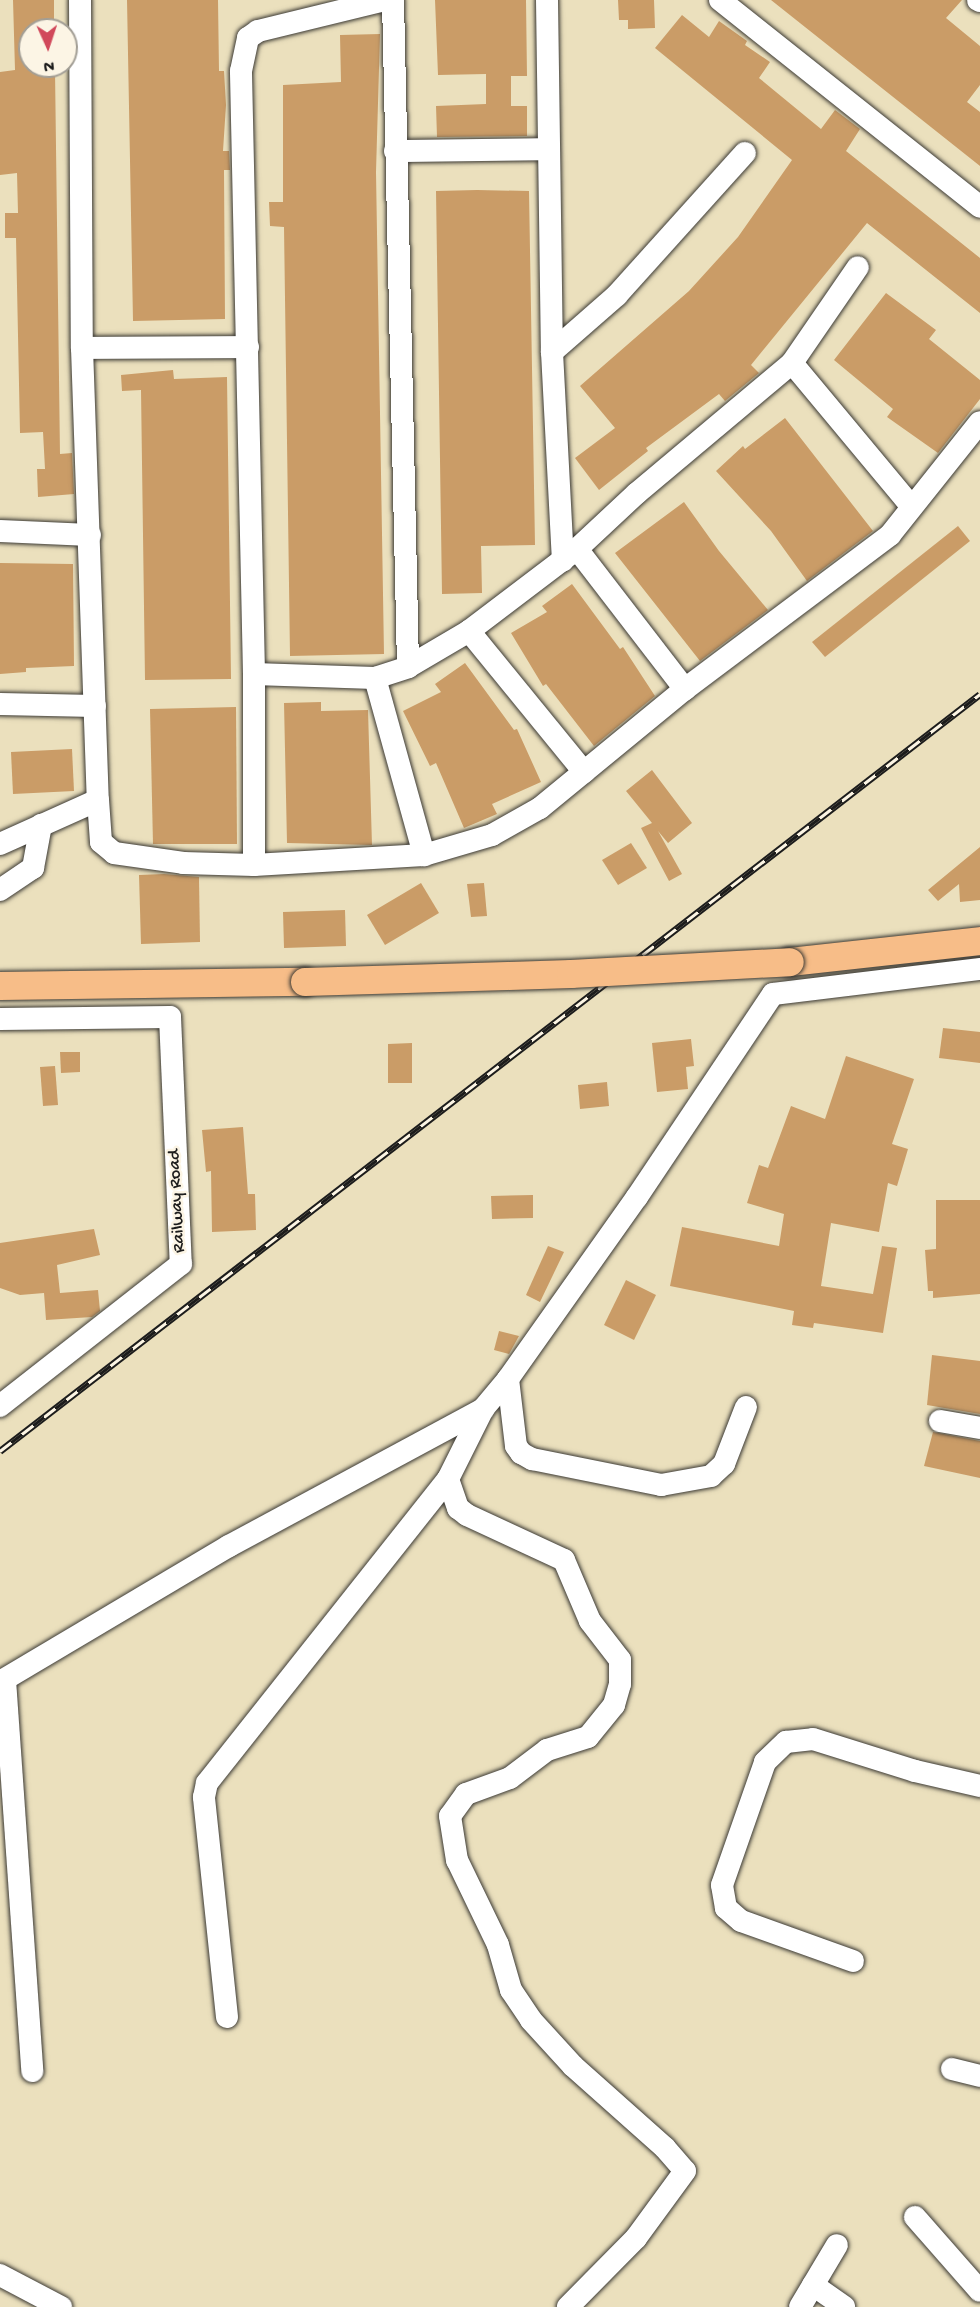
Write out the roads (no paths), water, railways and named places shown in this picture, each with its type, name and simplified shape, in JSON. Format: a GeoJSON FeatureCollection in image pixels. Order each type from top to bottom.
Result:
{"type":"FeatureCollection","features":[{"type":"Feature","properties":{"kind":"main road"},"geometry":{"type":"LineString","coordinates":[[0,986],[305,982],[629,972],[790,962],[980,941]]}},
{"type":"Feature","properties":{"kind":"street"},"geometry":{"type":"LineString","coordinates":[[80,0],[82,348],[98,800],[101,842],[114,853],[183,863],[254,864],[424,855],[492,835],[540,808],[685,689],[890,535],[980,422]]}},
{"type":"Feature","properties":{"kind":"street"},"geometry":{"type":"LineString","coordinates":[[254,864],[254,674],[241,71],[248,38],[277,25],[385,0]]}},
{"type":"Feature","properties":{"kind":"street"},"geometry":{"type":"LineString","coordinates":[[393,0],[408,667]]}},
{"type":"Feature","properties":{"kind":"street"},"geometry":{"type":"LineString","coordinates":[[547,0],[552,352],[570,555],[685,689]]}},
{"type":"Feature","properties":{"kind":"street"},"geometry":{"type":"LineString","coordinates":[[720,0],[980,207]]}},
{"type":"Feature","properties":{"kind":"street"},"geometry":{"type":"LineString","coordinates":[[395,151],[549,149]]}},
{"type":"Feature","properties":{"kind":"street"},"geometry":{"type":"LineString","coordinates":[[552,352],[617,295],[745,153]]}},
{"type":"Feature","properties":{"kind":"street"},"geometry":{"type":"LineString","coordinates":[[254,674],[375,678],[408,667],[469,631],[570,555],[637,492],[792,363],[858,267]]}},
{"type":"Feature","properties":{"kind":"street"},"geometry":{"type":"LineString","coordinates":[[82,348],[248,347]]}},
{"type":"Feature","properties":{"kind":"street"},"geometry":{"type":"LineString","coordinates":[[792,363],[912,507]]}},
{"type":"Feature","properties":{"kind":"street"},"geometry":{"type":"LineString","coordinates":[[0,531],[90,535]]}},
{"type":"Feature","properties":{"kind":"street"},"geometry":{"type":"LineString","coordinates":[[469,631],[585,772]]}},
{"type":"Feature","properties":{"kind":"street"},"geometry":{"type":"LineString","coordinates":[[375,678],[424,855]]}},
{"type":"Feature","properties":{"kind":"street"},"geometry":{"type":"LineString","coordinates":[[0,704],[95,706]]}},
{"type":"Feature","properties":{"kind":"street"},"geometry":{"type":"LineString","coordinates":[[0,844],[98,800]]}},
{"type":"Feature","properties":{"kind":"street"},"geometry":{"type":"LineString","coordinates":[[0,890],[28,874],[33,868],[41,825]]}},
{"type":"Feature","properties":{"kind":"street"},"geometry":{"type":"LineString","coordinates":[[227,2017],[204,1797],[207,1783],[448,1479],[483,1409],[508,1379],[637,1197],[772,994],[980,969]]}},
{"type":"Feature","properties":{"kind":"street","name":"Railway Road"},"geometry":{"type":"LineString","coordinates":[[0,1019],[170,1017],[181,1264],[0,1406]]}},
{"type":"Feature","properties":{"kind":"street"},"geometry":{"type":"LineString","coordinates":[[508,1379],[516,1446],[521,1453],[532,1459],[661,1485],[711,1476],[724,1464],[746,1407]]}},
{"type":"Feature","properties":{"kind":"street"},"geometry":{"type":"LineString","coordinates":[[32,2071],[2,1681],[229,1546],[483,1409]]}},
{"type":"Feature","properties":{"kind":"street"},"geometry":{"type":"LineString","coordinates":[[940,1421],[980,1428]]}},
{"type":"Feature","properties":{"kind":"street"},"geometry":{"type":"LineString","coordinates":[[448,1479],[458,1508],[467,1515],[564,1560],[590,1621],[620,1660],[620,1684],[614,1704],[588,1737],[547,1750],[510,1778],[466,1794],[450,1816],[457,1860],[498,1945],[503,1971],[521,2005],[573,2066],[665,2148],[685,2171],[636,2238],[568,2307]]}},
{"type":"Feature","properties":{"kind":"street"},"geometry":{"type":"LineString","coordinates":[[853,1961],[741,1921],[726,1908],[722,1885],[765,1762],[786,1742],[813,1739],[915,1771],[980,1786]]}},
{"type":"Feature","properties":{"kind":"street"},"geometry":{"type":"LineString","coordinates":[[952,2068],[980,2076]]}},
{"type":"Feature","properties":{"kind":"street"},"geometry":{"type":"LineString","coordinates":[[915,2217],[980,2291]]}},
{"type":"Feature","properties":{"kind":"street"},"geometry":{"type":"LineString","coordinates":[[800,2307],[837,2245]]}},
{"type":"Feature","properties":{"kind":"street"},"geometry":{"type":"LineString","coordinates":[[0,2275],[61,2307]]}},
{"type":"Feature","properties":{"kind":"street"},"geometry":{"type":"LineString","coordinates":[[813,2285],[844,2307]]}},
{"type":"Feature","properties":{"kind":"railway"},"geometry":{"type":"LineString","coordinates":[[0,1451],[980,694]]}}]}
